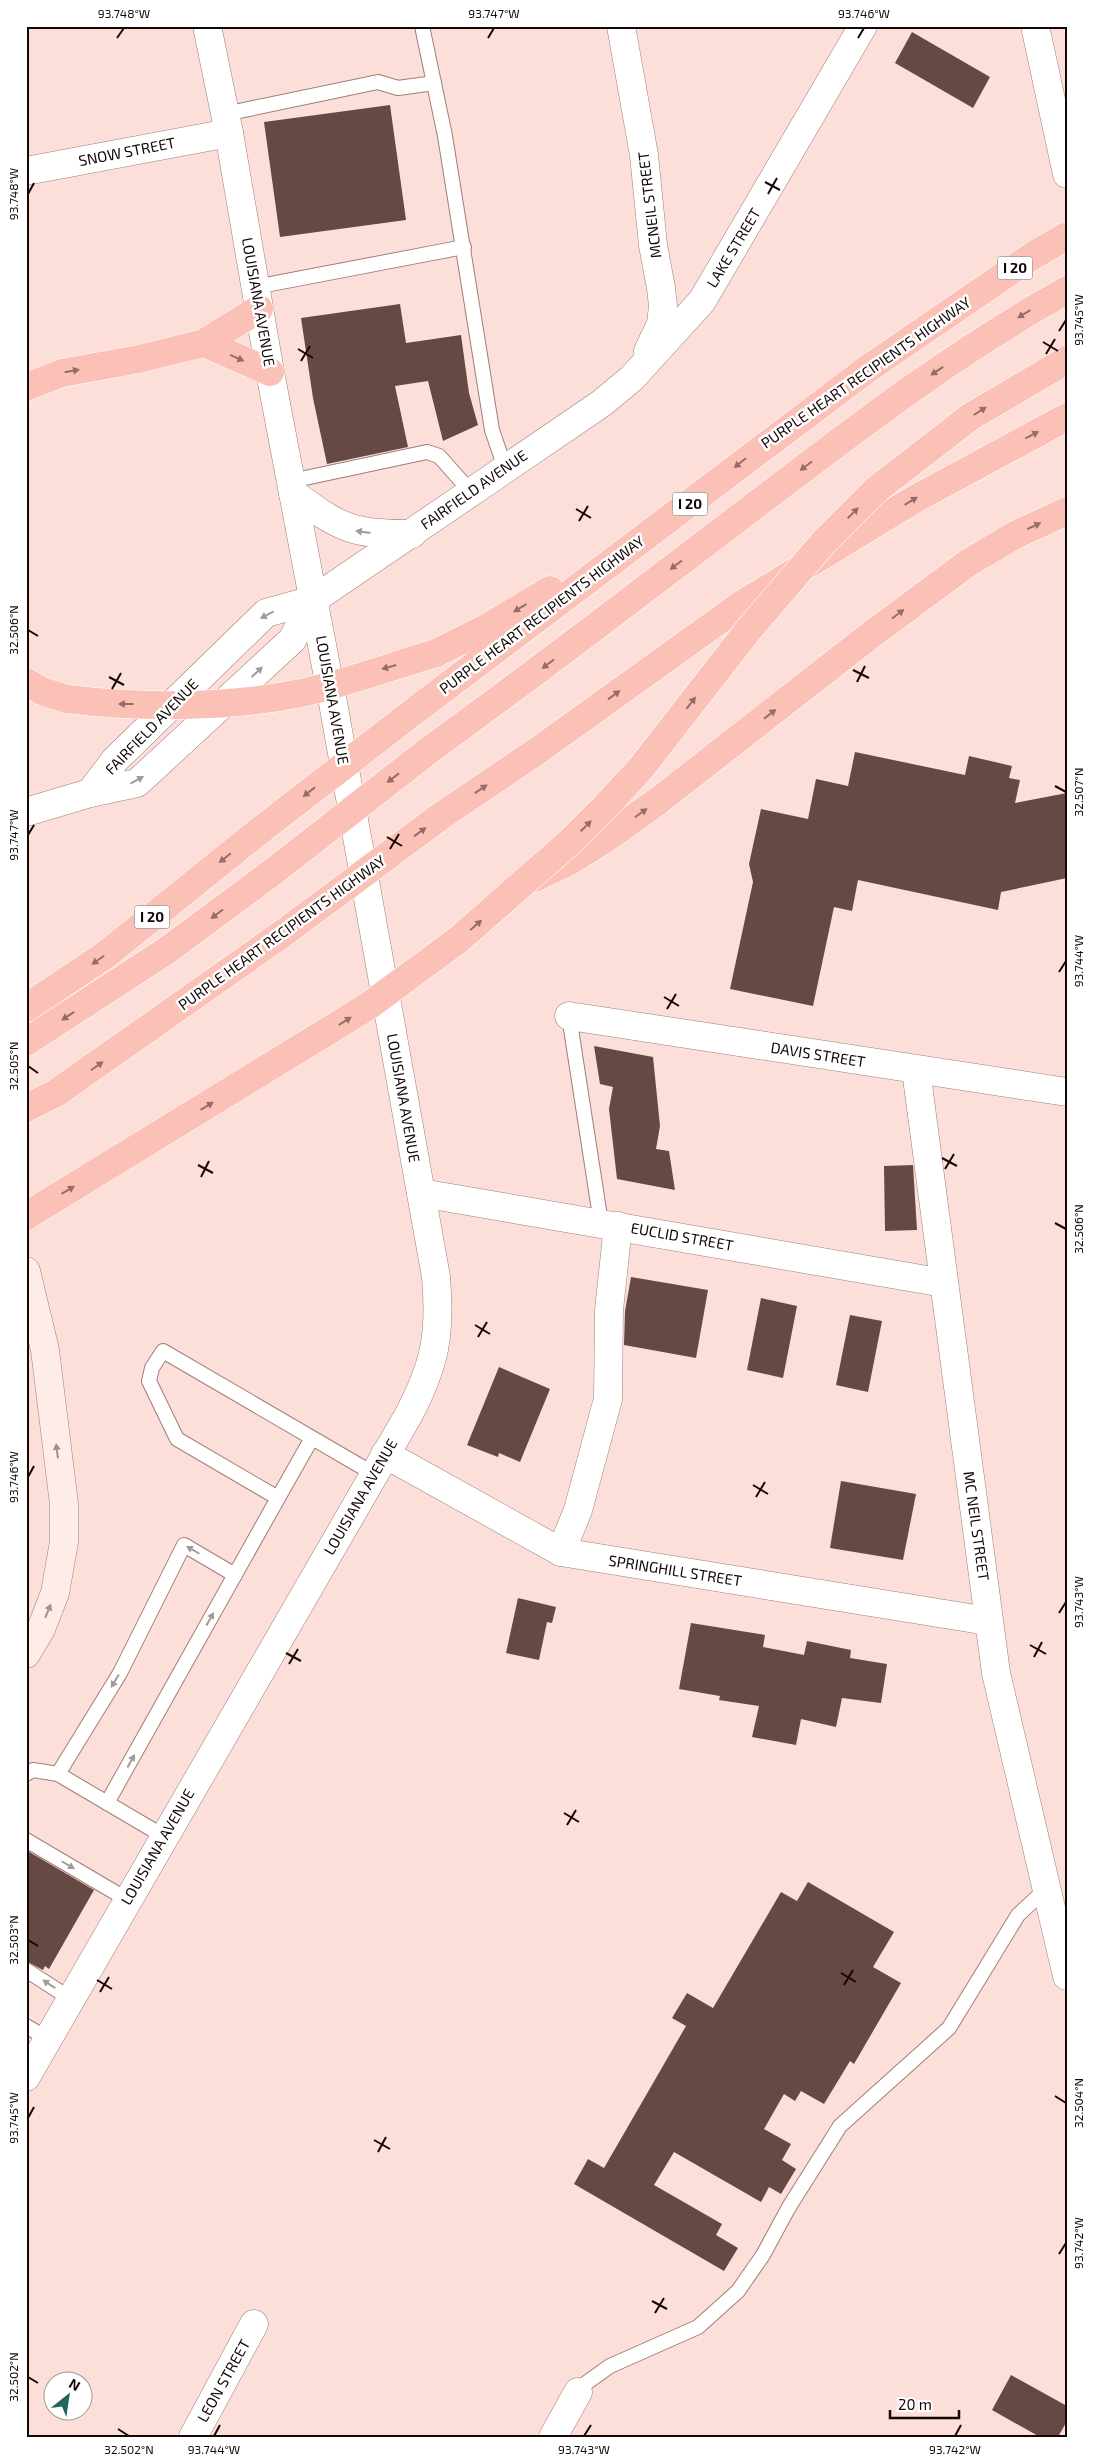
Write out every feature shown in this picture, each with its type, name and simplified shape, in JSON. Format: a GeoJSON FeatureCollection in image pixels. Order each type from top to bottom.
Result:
{"type":"FeatureCollection","features":[{"type":"Feature","properties":{"kind":"highway","name":"PURPLE HEART RECIPIENTS HIGHWAY"},"geometry":{"type":"LineString","coordinates":[[32,1005],[104,956],[263,828],[417,709],[866,370],[964,302],[1067,236]]}},
{"type":"Feature","properties":{"kind":"highway"},"geometry":{"type":"LineString","coordinates":[[35,1037],[166,951],[270,874],[432,748],[530,677],[845,437],[978,344],[1067,290]]}},
{"type":"Feature","properties":{"kind":"highway"},"geometry":{"type":"LineString","coordinates":[[26,387],[62,373],[139,359],[204,343],[257,298]]}},
{"type":"Feature","properties":{"kind":"highway"},"geometry":{"type":"LineString","coordinates":[[204,343],[270,372]]}},
{"type":"Feature","properties":{"kind":"highway"},"geometry":{"type":"LineString","coordinates":[[26,1216],[367,1007],[458,940],[571,841],[641,768],[750,628],[823,542],[877,489],[970,417],[1067,360]]}},
{"type":"Feature","properties":{"kind":"highway","name":"PURPLE HEART RECIPIENTS HIGHWAY"},"geometry":{"type":"LineString","coordinates":[[26,1108],[56,1093],[282,934],[441,816],[540,749],[739,606],[915,499],[998,453],[1067,418]]}},
{"type":"Feature","properties":{"kind":"highway"},"geometry":{"type":"LineString","coordinates":[[41,689],[110,704],[223,703],[302,693],[436,653],[530,602],[695,500]]}},
{"type":"Feature","properties":{"kind":"highway"},"geometry":{"type":"LineString","coordinates":[[525,883],[570,861],[658,801],[872,634],[968,563],[1015,535],[1067,511]]}},
{"type":"Feature","properties":{"kind":"main road"},"geometry":{"type":"LineString","coordinates":[[26,1271],[45,1350],[64,1504],[64,1542],[56,1593],[41,1630],[26,1654]]}},
{"type":"Feature","properties":{"kind":"street","name":"LOUISIANA AVENUE"},"geometry":{"type":"LineString","coordinates":[[26,2077],[37,2032],[71,1999],[425,1384],[435,1350],[439,1313],[437,1286],[421,1193],[314,600],[207,26]]}},
{"type":"Feature","properties":{"kind":"street","name":"MCNEIL STREET"},"geometry":{"type":"LineString","coordinates":[[622,26],[644,155],[653,245],[663,306],[660,324],[652,345],[632,378]]}},
{"type":"Feature","properties":{"kind":"street","name":"LAKE STREET"},"geometry":{"type":"LineString","coordinates":[[632,378],[702,301],[863,26]]}},
{"type":"Feature","properties":{"kind":"street"},"geometry":{"type":"LineString","coordinates":[[1035,26],[1067,174]]}},
{"type":"Feature","properties":{"kind":"street","name":"SNOW STREET"},"geometry":{"type":"LineString","coordinates":[[26,171],[226,124]]}},
{"type":"Feature","properties":{"kind":"street","name":"FAIRFIELD AVENUE"},"geometry":{"type":"LineString","coordinates":[[90,793],[115,760],[266,613],[314,600],[602,403],[632,378]]}},
{"type":"Feature","properties":{"kind":"street"},"geometry":{"type":"LineString","coordinates":[[292,487],[346,528],[383,534],[412,534]]}},
{"type":"Feature","properties":{"kind":"street","name":"FAIRFIELD AVENUE"},"geometry":{"type":"LineString","coordinates":[[26,812],[90,793],[137,783],[292,640],[314,600]]}},
{"type":"Feature","properties":{"kind":"street","name":"DAVIS STREET"},"geometry":{"type":"LineString","coordinates":[[569,1016],[1067,1092]]}},
{"type":"Feature","properties":{"kind":"street","name":"MC NEIL STREET"},"geometry":{"type":"LineString","coordinates":[[916,1070],[988,1621],[1004,1713],[1067,1976]]}},
{"type":"Feature","properties":{"kind":"street","name":"EUCLID STREET"},"geometry":{"type":"LineString","coordinates":[[421,1193],[944,1282]]}},
{"type":"Feature","properties":{"kind":"street"},"geometry":{"type":"LineString","coordinates":[[561,1552],[578,1510],[608,1399],[610,1225]]}},
{"type":"Feature","properties":{"kind":"street","name":"SPRINGHILL STREET"},"geometry":{"type":"LineString","coordinates":[[380,1464],[561,1552],[988,1621]]}},
{"type":"Feature","properties":{"kind":"street","name":"LEON STREET"},"geometry":{"type":"LineString","coordinates":[[193,2437],[254,2324]]}},
{"type":"Feature","properties":{"kind":"street"},"geometry":{"type":"LineString","coordinates":[[553,2437],[578,2392]]}},
{"type":"Feature","properties":{"kind":"lane"},"geometry":{"type":"LineString","coordinates":[[422,26],[464,247],[492,430],[505,468]]}},
{"type":"Feature","properties":{"kind":"lane"},"geometry":{"type":"LineString","coordinates":[[226,124],[378,82],[398,88],[434,84]]}},
{"type":"Feature","properties":{"kind":"lane"},"geometry":{"type":"LineString","coordinates":[[257,298],[464,247]]}},
{"type":"Feature","properties":{"kind":"lane"},"geometry":{"type":"LineString","coordinates":[[292,487],[427,452],[439,456],[471,492]]}},
{"type":"Feature","properties":{"kind":"lane"},"geometry":{"type":"LineString","coordinates":[[569,1016],[610,1225]]}},
{"type":"Feature","properties":{"kind":"lane"},"geometry":{"type":"LineString","coordinates":[[278,1498],[177,1439],[148,1381],[152,1368],[163,1351],[312,1438],[380,1464]]}},
{"type":"Feature","properties":{"kind":"lane"},"geometry":{"type":"LineString","coordinates":[[107,1804],[312,1438]]}},
{"type":"Feature","properties":{"kind":"lane"},"geometry":{"type":"LineString","coordinates":[[58,1774],[120,1673],[184,1545],[235,1575]]}},
{"type":"Feature","properties":{"kind":"lane"},"geometry":{"type":"LineString","coordinates":[[26,1774],[33,1770],[58,1774],[165,1837]]}},
{"type":"Feature","properties":{"kind":"lane"},"geometry":{"type":"LineString","coordinates":[[26,1840],[128,1900]]}},
{"type":"Feature","properties":{"kind":"lane"},"geometry":{"type":"LineString","coordinates":[[578,2392],[610,2366],[698,2327],[738,2291],[763,2255],[789,2207],[840,2126],[949,2028],[1018,1915],[1045,1890]]}},
{"type":"Feature","properties":{"kind":"lane"},"geometry":{"type":"LineString","coordinates":[[26,1970],[71,1999]]}},
{"type":"Feature","properties":{"kind":"building"},"geometry":{"type":"Polygon","coordinates":[[[912,32],[990,77],[973,108],[895,63],[912,32]]]}},
{"type":"Feature","properties":{"kind":"building"},"geometry":{"type":"Polygon","coordinates":[[[390,105],[406,220],[280,237],[264,122],[390,105]]]}},
{"type":"Feature","properties":{"kind":"building"},"geometry":{"type":"Polygon","coordinates":[[[400,304],[406,343],[461,335],[469,393],[478,425],[443,441],[428,381],[395,386],[408,447],[327,464],[313,398],[301,318],[400,304]]]}},
{"type":"Feature","properties":{"kind":"building"},"geometry":{"type":"Polygon","coordinates":[[[855,752],[965,775],[969,756],[1012,766],[1009,778],[1020,780],[1015,803],[1067,793],[1067,878],[1001,892],[998,910],[858,880],[852,911],[834,907],[813,1006],[730,989],[753,882],[749,864],[761,809],[808,819],[816,779],[848,786],[855,752]]]}},
{"type":"Feature","properties":{"kind":"building"},"geometry":{"type":"Polygon","coordinates":[[[594,1046],[653,1057],[660,1126],[656,1149],[669,1151],[675,1190],[617,1179],[609,1109],[613,1087],[600,1084],[594,1046]]]}},
{"type":"Feature","properties":{"kind":"building"},"geometry":{"type":"Polygon","coordinates":[[[913,1165],[917,1230],[885,1231],[884,1166],[913,1165]]]}},
{"type":"Feature","properties":{"kind":"building"},"geometry":{"type":"Polygon","coordinates":[[[631,1277],[708,1290],[696,1358],[624,1345],[625,1311],[631,1277]]]}},
{"type":"Feature","properties":{"kind":"building"},"geometry":{"type":"Polygon","coordinates":[[[761,1298],[797,1306],[783,1378],[747,1370],[761,1298]]]}},
{"type":"Feature","properties":{"kind":"building"},"geometry":{"type":"Polygon","coordinates":[[[850,1315],[882,1321],[868,1392],[836,1385],[850,1315]]]}},
{"type":"Feature","properties":{"kind":"building"},"geometry":{"type":"Polygon","coordinates":[[[499,1367],[550,1389],[520,1462],[499,1453],[498,1457],[467,1445],[499,1367]]]}},
{"type":"Feature","properties":{"kind":"building"},"geometry":{"type":"Polygon","coordinates":[[[841,1481],[916,1494],[903,1560],[830,1548],[841,1481]]]}},
{"type":"Feature","properties":{"kind":"building"},"geometry":{"type":"Polygon","coordinates":[[[518,1598],[556,1607],[552,1623],[547,1622],[539,1660],[506,1653],[518,1598]]]}},
{"type":"Feature","properties":{"kind":"building"},"geometry":{"type":"Polygon","coordinates":[[[691,1623],[765,1635],[763,1647],[804,1655],[807,1641],[851,1650],[850,1658],[887,1664],[881,1703],[842,1698],[836,1727],[801,1719],[796,1745],[752,1737],[759,1706],[719,1700],[720,1696],[679,1689],[691,1623]]]}},
{"type":"Feature","properties":{"kind":"building"},"geometry":{"type":"Polygon","coordinates":[[[26,1850],[94,1890],[49,1969],[45,1966],[43,1970],[26,1961],[26,1850]]]}},
{"type":"Feature","properties":{"kind":"building"},"geometry":{"type":"Polygon","coordinates":[[[808,1882],[894,1932],[873,1967],[901,1983],[854,2064],[850,2061],[824,2104],[801,2091],[795,2101],[784,2094],[764,2129],[791,2144],[782,2160],[796,2169],[781,2194],[769,2187],[761,2202],[674,2152],[654,2185],[722,2224],[716,2235],[738,2248],[724,2271],[574,2184],[588,2159],[604,2168],[686,2026],[672,2018],[687,1993],[713,2008],[781,1892],[797,1901],[808,1882]]]}},
{"type":"Feature","properties":{"kind":"building"},"geometry":{"type":"Polygon","coordinates":[[[1011,2375],[1067,2406],[1067,2421],[1058,2437],[1040,2437],[992,2410],[1011,2375]]]}}]}
